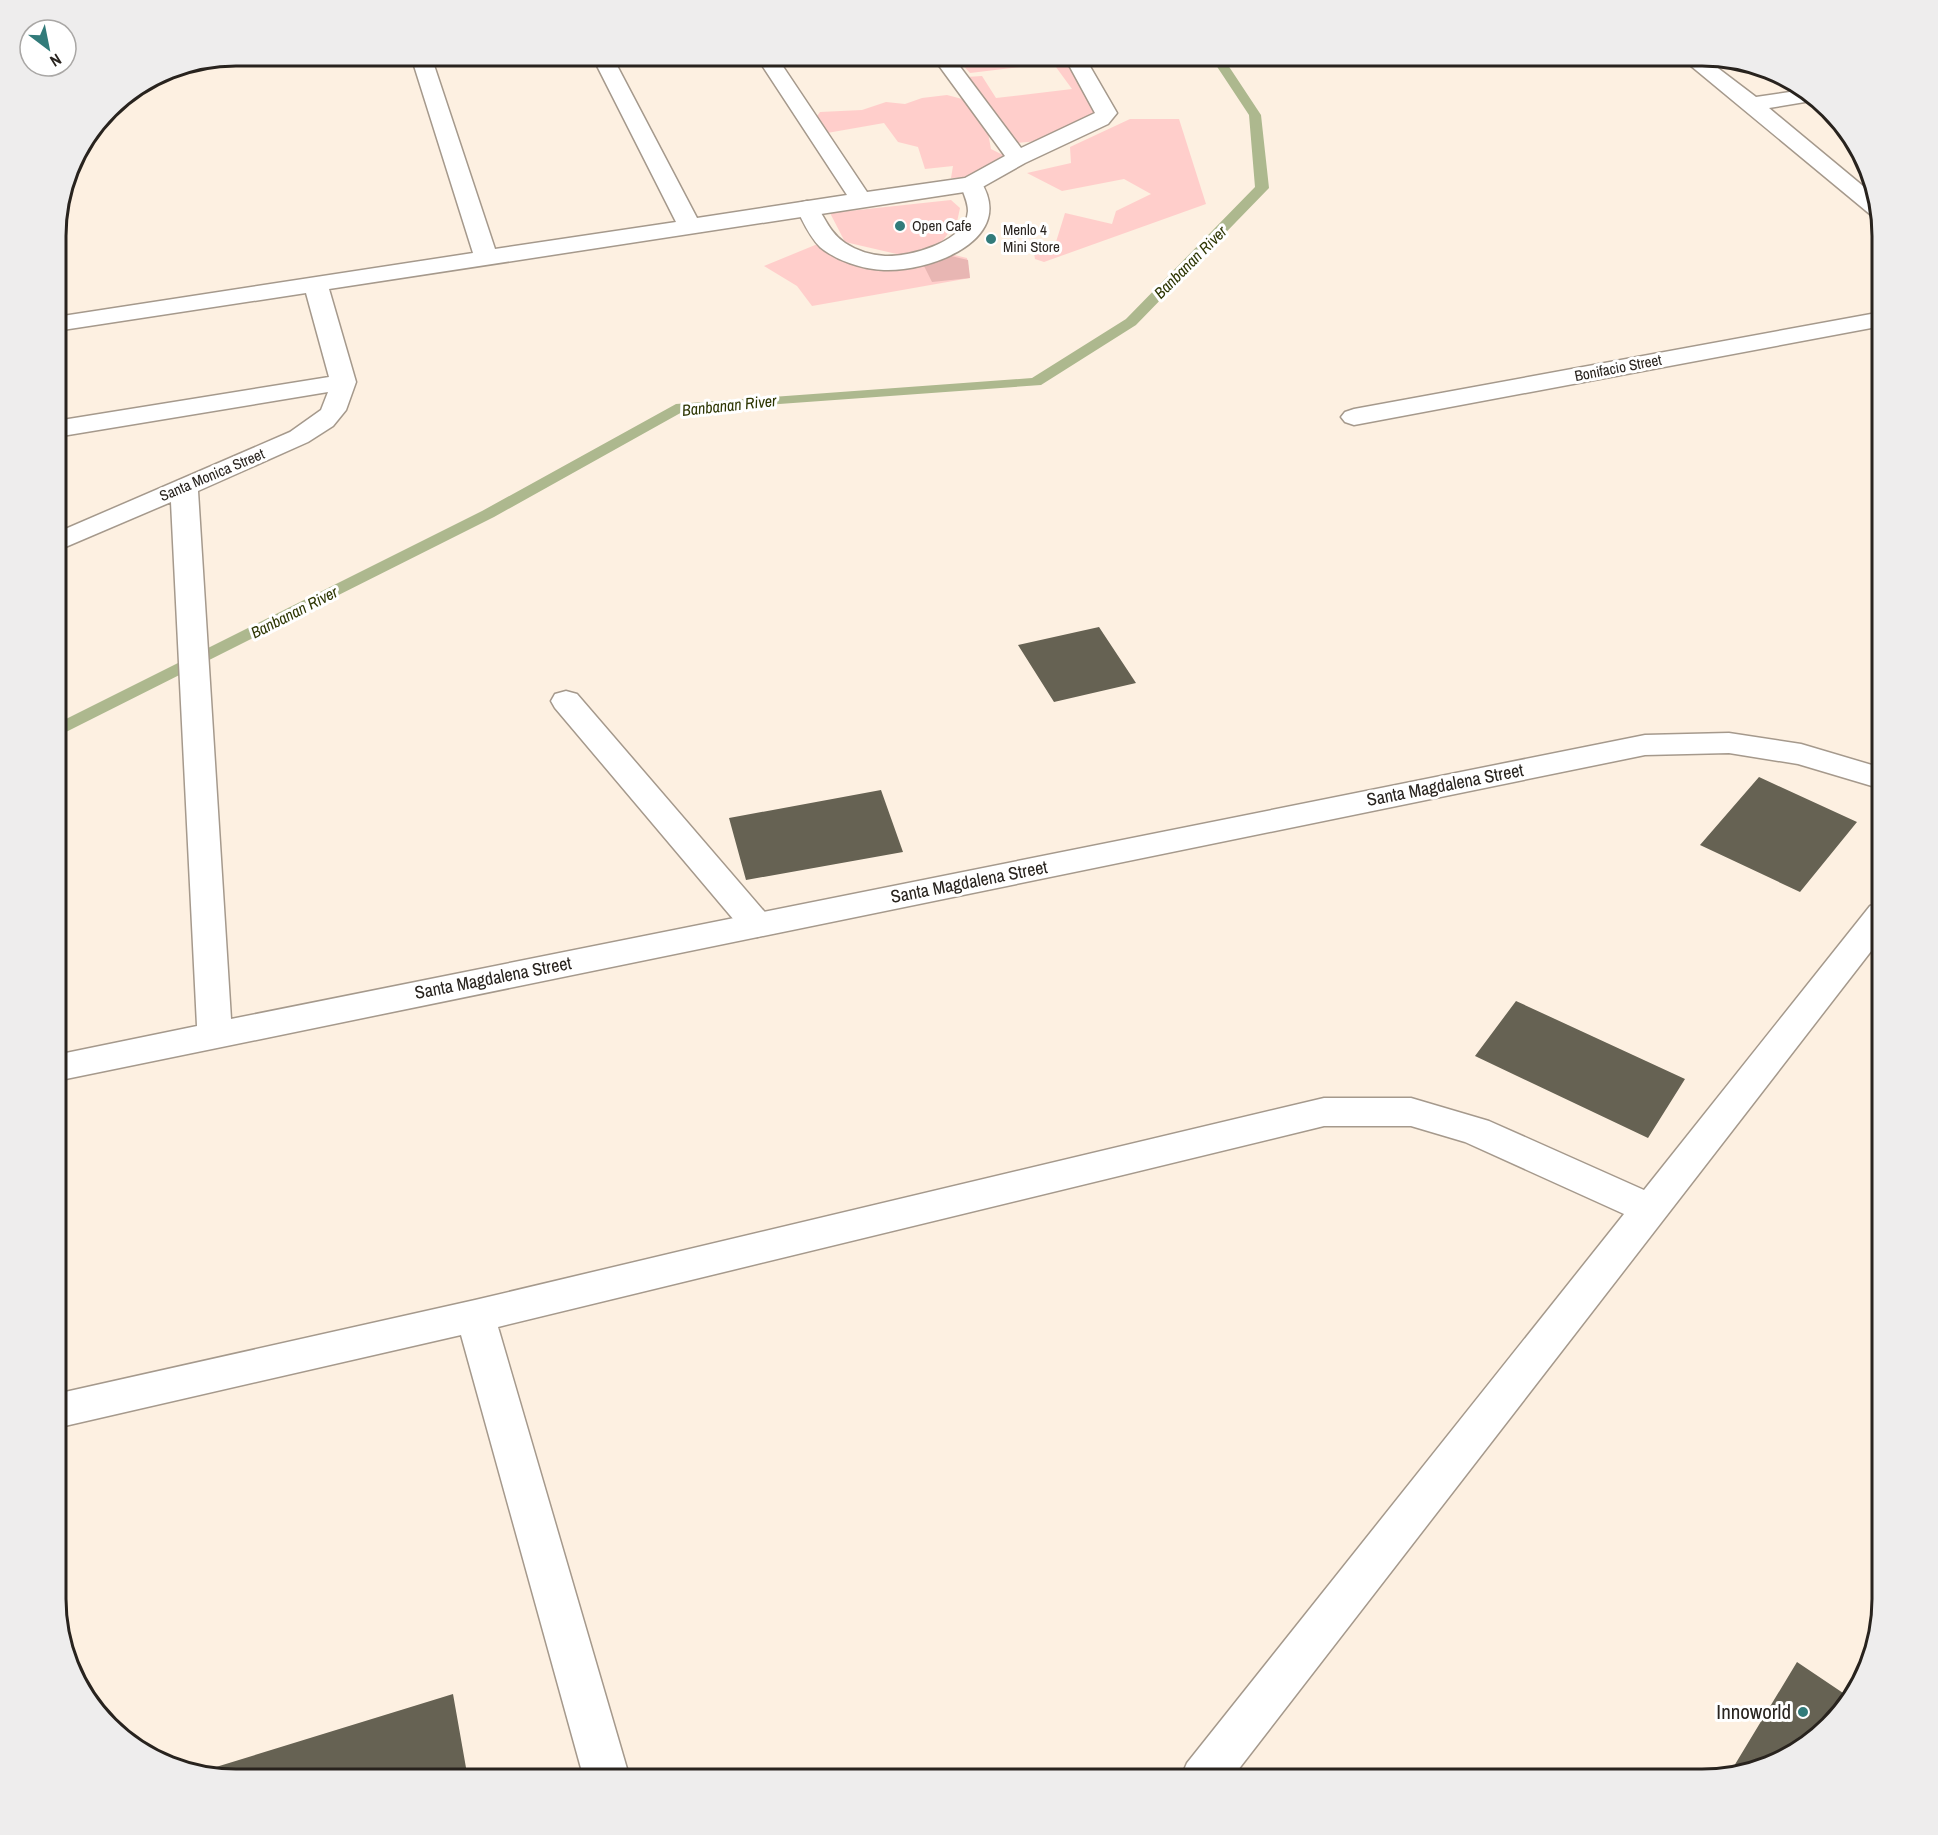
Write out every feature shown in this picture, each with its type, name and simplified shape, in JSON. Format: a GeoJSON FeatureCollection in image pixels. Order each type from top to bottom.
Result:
{"type":"FeatureCollection","features":[{"type":"Feature","properties":{"kind":"street"},"geometry":{"type":"LineString","coordinates":[[424,66],[486,258]]}},
{"type":"Feature","properties":{"kind":"street"},"geometry":{"type":"LineString","coordinates":[[607,66],[690,227]]}},
{"type":"Feature","properties":{"kind":"street"},"geometry":{"type":"LineString","coordinates":[[773,66],[861,200]]}},
{"type":"Feature","properties":{"kind":"street"},"geometry":{"type":"LineString","coordinates":[[949,66],[1017,158]]}},
{"type":"Feature","properties":{"kind":"street"},"geometry":{"type":"LineString","coordinates":[[66,323],[971,184],[1017,158],[1101,120],[1106,112],[1080,66]]}},
{"type":"Feature","properties":{"kind":"street"},"geometry":{"type":"LineString","coordinates":[[1702,66],[1752,104],[1868,201]]}},
{"type":"Feature","properties":{"kind":"street"},"geometry":{"type":"LineString","coordinates":[[1752,104],[1799,97]]}},
{"type":"Feature","properties":{"kind":"street"},"geometry":{"type":"LineString","coordinates":[[807,208],[827,241],[849,255],[885,263],[920,261],[952,246],[972,228],[979,212],[971,184]]}},
{"type":"Feature","properties":{"kind":"street"},"geometry":{"type":"LineString","coordinates":[[66,427],[343,382],[316,286]]}},
{"type":"Feature","properties":{"kind":"street","name":"Bonifacio Street"},"geometry":{"type":"LineString","coordinates":[[1354,417],[1872,321]]}},
{"type":"Feature","properties":{"kind":"street","name":"Santa Monica Street"},"geometry":{"type":"LineString","coordinates":[[66,538],[299,437],[323,423],[337,408],[343,382]]}},
{"type":"Feature","properties":{"kind":"street"},"geometry":{"type":"LineString","coordinates":[[184,487],[215,1034]]}},
{"type":"Feature","properties":{"kind":"street"},"geometry":{"type":"LineString","coordinates":[[566,700],[757,925]]}},
{"type":"Feature","properties":{"kind":"street","name":"Santa Magdalena Street"},"geometry":{"type":"LineString","coordinates":[[66,1066],[1645,745],[1729,743],[1801,754],[1872,776]]}},
{"type":"Feature","properties":{"kind":"street"},"geometry":{"type":"LineString","coordinates":[[1211,1769],[1872,927]]}},
{"type":"Feature","properties":{"kind":"street"},"geometry":{"type":"LineString","coordinates":[[66,1409],[475,1316],[1324,1112],[1411,1112],[1476,1131],[1649,1209]]}},
{"type":"Feature","properties":{"kind":"street"},"geometry":{"type":"LineString","coordinates":[[475,1316],[604,1769]]}},
{"type":"Feature","properties":{"kind":"shaded area"},"geometry":{"type":"Polygon","coordinates":[[[964,66],[1028,66],[970,73],[964,66]]]}},
{"type":"Feature","properties":{"kind":"shaded area"},"geometry":{"type":"Polygon","coordinates":[[[1055,66],[1075,66],[1101,113],[1039,141],[1015,143],[966,77],[982,76],[996,98],[1072,89],[1055,66]]]}},
{"type":"Feature","properties":{"kind":"shaded area"},"geometry":{"type":"Polygon","coordinates":[[[947,95],[966,100],[987,127],[991,149],[1009,158],[975,177],[951,178],[953,166],[925,169],[918,147],[898,142],[884,123],[827,133],[815,119],[820,112],[862,110],[886,102],[905,104],[922,98],[947,95]]]}},
{"type":"Feature","properties":{"kind":"shaded area"},"geometry":{"type":"Polygon","coordinates":[[[1130,119],[1179,119],[1206,204],[1044,262],[1035,259],[1032,242],[1056,242],[1065,213],[1112,224],[1116,211],[1151,194],[1124,179],[1062,191],[1027,173],[1071,163],[1070,147],[1130,119]]]}},
{"type":"Feature","properties":{"kind":"shaded area"},"geometry":{"type":"Polygon","coordinates":[[[951,200],[960,208],[957,222],[940,244],[901,255],[845,242],[830,213],[951,200]]]}},
{"type":"Feature","properties":{"kind":"shaded area"},"geometry":{"type":"Polygon","coordinates":[[[820,243],[849,260],[950,254],[967,258],[970,278],[812,306],[797,286],[764,266],[820,243]]]}},
{"type":"Feature","properties":{"kind":"shaded area"},"geometry":{"type":"Polygon","coordinates":[[[951,256],[968,260],[970,278],[932,282],[924,266],[951,256]]]}},
{"type":"Feature","properties":{"kind":"building"},"geometry":{"type":"Polygon","coordinates":[[[1099,627],[1136,683],[1054,702],[1018,645],[1099,627]]]}},
{"type":"Feature","properties":{"kind":"building"},"geometry":{"type":"Polygon","coordinates":[[[1759,777],[1857,822],[1800,892],[1700,845],[1759,777]]]}},
{"type":"Feature","properties":{"kind":"building"},"geometry":{"type":"Polygon","coordinates":[[[881,790],[903,852],[746,880],[729,818],[881,790]]]}},
{"type":"Feature","properties":{"kind":"building"},"geometry":{"type":"Polygon","coordinates":[[[1516,1001],[1685,1079],[1648,1138],[1475,1056],[1516,1001]]]}},
{"type":"Feature","properties":{"kind":"building","name":"Innoworld"},"geometry":{"type":"Polygon","coordinates":[[[1797,1662],[1843,1693],[1822,1719],[1805,1734],[1767,1756],[1734,1766],[1797,1662]]]}},
{"type":"Feature","properties":{"kind":"building"},"geometry":{"type":"Polygon","coordinates":[[[453,1694],[466,1769],[225,1769],[216,1767],[453,1694]]]}},
{"type":"Feature","properties":{"kind":"waterway","name":"Banbanan River"},"geometry":{"type":"LineString","coordinates":[[66,726],[488,514],[681,407],[1036,382],[1131,322],[1262,188],[1255,115],[1223,66]]}},
{"type":"Feature","properties":{"kind":"place","name":"Open Cafe"},"geometry":{"type":"Point","coordinates":[900,226]}},
{"type":"Feature","properties":{"kind":"place","name":"Menlo 4 Mini Store"},"geometry":{"type":"Point","coordinates":[991,239]}},
{"type":"Feature","properties":{"kind":"place","name":"Innoworld"},"geometry":{"type":"Point","coordinates":[1803,1712]}}]}
